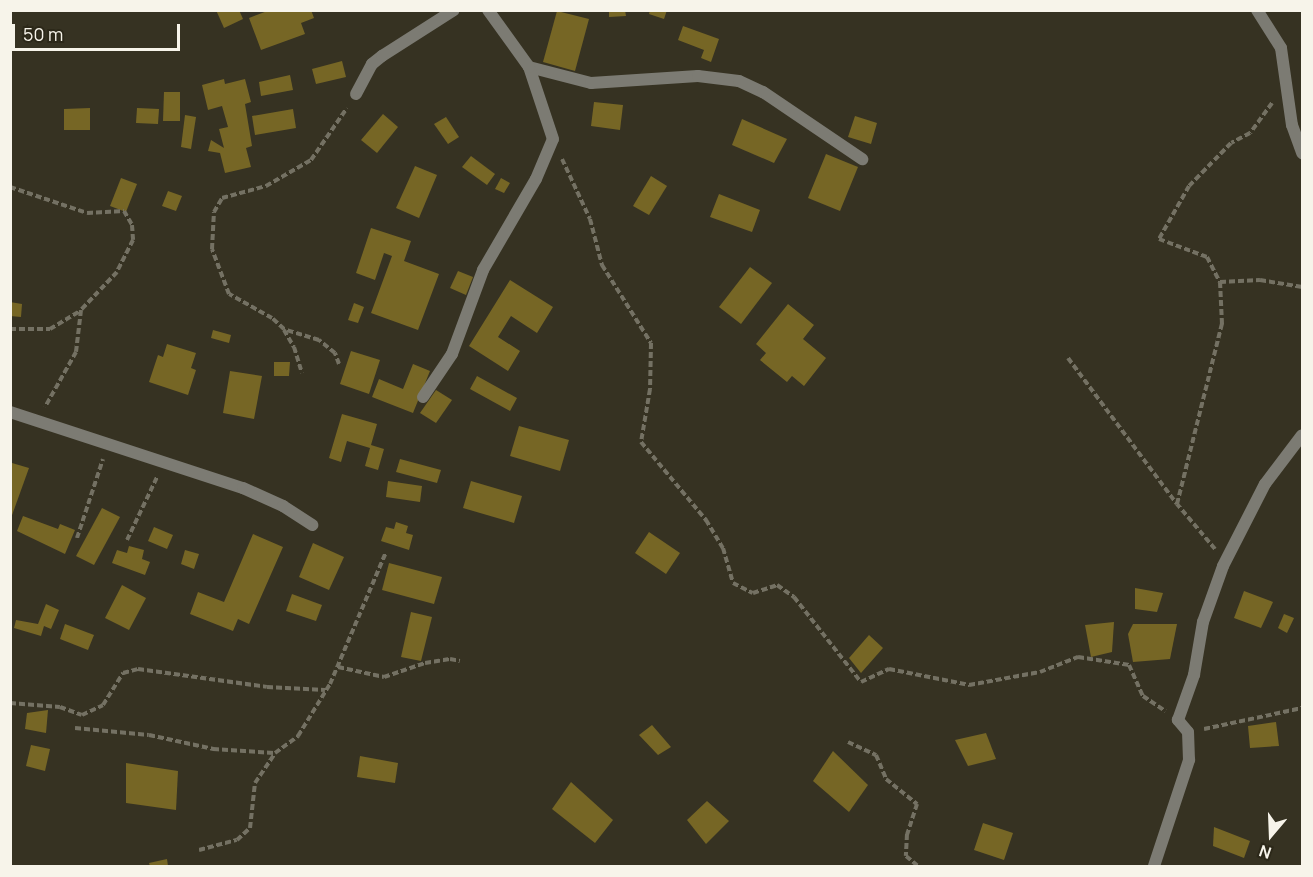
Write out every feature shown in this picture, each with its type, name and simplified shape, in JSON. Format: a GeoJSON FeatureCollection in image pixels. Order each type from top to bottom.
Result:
{"type":"FeatureCollection","features":[{"type":"Feature","properties":{"kind":"street"},"geometry":{"type":"LineString","coordinates":[[356,94],[372,64],[454,10]]}},
{"type":"Feature","properties":{"kind":"street"},"geometry":{"type":"LineString","coordinates":[[423,397],[452,354],[483,270],[536,179],[553,140],[529,67],[488,10]]}},
{"type":"Feature","properties":{"kind":"street"},"geometry":{"type":"LineString","coordinates":[[1257,10],[1281,48],[1292,125],[1302,153]]}},
{"type":"Feature","properties":{"kind":"street"},"geometry":{"type":"LineString","coordinates":[[529,67],[591,83],[698,76],[739,81],[763,93],[862,159]]}},
{"type":"Feature","properties":{"kind":"street"},"geometry":{"type":"LineString","coordinates":[[10,412],[243,488],[283,506],[312,525]]}},
{"type":"Feature","properties":{"kind":"street"},"geometry":{"type":"LineString","coordinates":[[1154,867],[1189,760],[1188,732],[1178,720],[1194,675],[1203,622],[1229,554],[1265,484],[1302,435]]}},
{"type":"Feature","properties":{"kind":"path"},"geometry":{"type":"LineString","coordinates":[[1177,504],[1222,324],[1220,282],[1207,257],[1159,239],[1196,177],[1231,143],[1250,133],[1260,114],[1288,89]]}},
{"type":"Feature","properties":{"kind":"path"},"geometry":{"type":"LineString","coordinates":[[339,364],[334,353],[319,340],[284,329],[225,289],[212,249],[216,204],[227,194],[266,186],[311,160],[356,94]]}},
{"type":"Feature","properties":{"kind":"path"},"geometry":{"type":"LineString","coordinates":[[553,140],[590,219],[602,265],[651,343],[650,389],[641,442],[706,520],[723,548],[733,584],[753,593],[777,585],[794,597],[861,682],[889,669],[969,685],[1040,672],[1078,657],[1088,658],[1129,664],[1143,696],[1178,720]]}},
{"type":"Feature","properties":{"kind":"path"},"geometry":{"type":"LineString","coordinates":[[10,187],[87,213],[124,211],[129,216],[133,240],[117,272],[81,310],[50,329],[10,329]]}},
{"type":"Feature","properties":{"kind":"path"},"geometry":{"type":"LineString","coordinates":[[1220,282],[1260,280],[1302,287]]}},
{"type":"Feature","properties":{"kind":"path"},"geometry":{"type":"LineString","coordinates":[[36,419],[76,351],[81,310]]}},
{"type":"Feature","properties":{"kind":"path"},"geometry":{"type":"LineString","coordinates":[[284,329],[294,347],[302,373]]}},
{"type":"Feature","properties":{"kind":"path"},"geometry":{"type":"LineString","coordinates":[[1068,358],[1210,548],[1229,554]]}},
{"type":"Feature","properties":{"kind":"path"},"geometry":{"type":"LineString","coordinates":[[77,538],[105,462],[98,441]]}},
{"type":"Feature","properties":{"kind":"path"},"geometry":{"type":"LineString","coordinates":[[127,540],[163,462]]}},
{"type":"Feature","properties":{"kind":"path"},"geometry":{"type":"LineString","coordinates":[[199,850],[237,840],[250,828],[252,793],[275,753],[298,736],[326,690],[338,667],[386,552]]}},
{"type":"Feature","properties":{"kind":"path"},"geometry":{"type":"LineString","coordinates":[[338,667],[384,677],[424,663],[450,659],[460,662]]}},
{"type":"Feature","properties":{"kind":"path"},"geometry":{"type":"LineString","coordinates":[[10,703],[60,707],[81,715],[103,705],[123,673],[138,669],[267,687],[326,690]]}},
{"type":"Feature","properties":{"kind":"path"},"geometry":{"type":"LineString","coordinates":[[1188,732],[1302,708]]}},
{"type":"Feature","properties":{"kind":"path"},"geometry":{"type":"LineString","coordinates":[[75,728],[149,735],[213,749],[275,753]]}},
{"type":"Feature","properties":{"kind":"path"},"geometry":{"type":"LineString","coordinates":[[848,742],[876,755],[886,779],[916,804],[907,834],[906,856],[918,867]]}},
{"type":"Feature","properties":{"kind":"building"},"geometry":{"type":"Polygon","coordinates":[[[216,10],[239,10],[243,19],[224,28],[216,10]]]}},
{"type":"Feature","properties":{"kind":"building"},"geometry":{"type":"Polygon","coordinates":[[[270,10],[311,10],[314,18],[301,23],[305,34],[261,50],[249,18],[270,10]]]}},
{"type":"Feature","properties":{"kind":"building"},"geometry":{"type":"Polygon","coordinates":[[[609,10],[625,10],[626,16],[609,17],[609,10]]]}},
{"type":"Feature","properties":{"kind":"building"},"geometry":{"type":"Polygon","coordinates":[[[650,10],[667,10],[664,19],[649,14],[650,10]]]}},
{"type":"Feature","properties":{"kind":"building"},"geometry":{"type":"Polygon","coordinates":[[[557,11],[589,19],[575,71],[543,62],[557,11]]]}},
{"type":"Feature","properties":{"kind":"building"},"geometry":{"type":"Polygon","coordinates":[[[683,26],[719,39],[711,62],[701,58],[704,50],[678,40],[683,26]]]}},
{"type":"Feature","properties":{"kind":"building"},"geometry":{"type":"Polygon","coordinates":[[[342,61],[346,77],[316,84],[312,69],[342,61]]]}},
{"type":"Feature","properties":{"kind":"building"},"geometry":{"type":"Polygon","coordinates":[[[290,75],[293,90],[261,96],[259,82],[290,75]]]}},
{"type":"Feature","properties":{"kind":"building"},"geometry":{"type":"Polygon","coordinates":[[[224,79],[225,84],[245,79],[251,102],[245,104],[252,146],[246,148],[251,167],[225,173],[220,153],[208,151],[211,140],[224,148],[219,129],[228,127],[222,106],[208,110],[202,85],[224,79]]]}},
{"type":"Feature","properties":{"kind":"building"},"geometry":{"type":"Polygon","coordinates":[[[164,92],[180,92],[180,121],[163,121],[164,92]]]}},
{"type":"Feature","properties":{"kind":"building"},"geometry":{"type":"Polygon","coordinates":[[[594,102],[623,105],[620,130],[591,126],[594,102]]]}},
{"type":"Feature","properties":{"kind":"building"},"geometry":{"type":"Polygon","coordinates":[[[90,108],[90,130],[64,130],[64,109],[90,108]]]}},
{"type":"Feature","properties":{"kind":"building"},"geometry":{"type":"Polygon","coordinates":[[[137,108],[159,109],[158,124],[136,123],[137,108]]]}},
{"type":"Feature","properties":{"kind":"building"},"geometry":{"type":"Polygon","coordinates":[[[293,109],[296,128],[255,135],[252,116],[293,109]]]}},
{"type":"Feature","properties":{"kind":"building"},"geometry":{"type":"Polygon","coordinates":[[[383,114],[398,127],[377,153],[361,140],[383,114]]]}},
{"type":"Feature","properties":{"kind":"building"},"geometry":{"type":"Polygon","coordinates":[[[185,115],[196,117],[191,149],[181,147],[185,115]]]}},
{"type":"Feature","properties":{"kind":"building"},"geometry":{"type":"Polygon","coordinates":[[[855,116],[877,123],[871,144],[848,137],[855,116]]]}},
{"type":"Feature","properties":{"kind":"building"},"geometry":{"type":"Polygon","coordinates":[[[446,117],[459,137],[448,144],[434,124],[446,117]]]}},
{"type":"Feature","properties":{"kind":"building"},"geometry":{"type":"Polygon","coordinates":[[[742,119],[787,139],[774,163],[732,145],[742,119]]]}},
{"type":"Feature","properties":{"kind":"building"},"geometry":{"type":"Polygon","coordinates":[[[826,154],[858,167],[840,211],[808,198],[826,154]]]}},
{"type":"Feature","properties":{"kind":"building"},"geometry":{"type":"Polygon","coordinates":[[[471,156],[495,174],[487,185],[462,167],[471,156]]]}},
{"type":"Feature","properties":{"kind":"building"},"geometry":{"type":"Polygon","coordinates":[[[415,166],[437,175],[419,218],[396,208],[415,166]]]}},
{"type":"Feature","properties":{"kind":"building"},"geometry":{"type":"Polygon","coordinates":[[[651,176],[667,186],[649,215],[633,206],[651,176]]]}},
{"type":"Feature","properties":{"kind":"building"},"geometry":{"type":"Polygon","coordinates":[[[121,178],[137,184],[126,212],[110,206],[121,178]]]}},
{"type":"Feature","properties":{"kind":"building"},"geometry":{"type":"Polygon","coordinates":[[[501,178],[510,183],[504,193],[495,189],[501,178]]]}},
{"type":"Feature","properties":{"kind":"building"},"geometry":{"type":"Polygon","coordinates":[[[168,191],[182,196],[176,211],[162,206],[168,191]]]}},
{"type":"Feature","properties":{"kind":"building"},"geometry":{"type":"Polygon","coordinates":[[[719,194],[760,210],[752,232],[710,217],[719,194]]]}},
{"type":"Feature","properties":{"kind":"building"},"geometry":{"type":"Polygon","coordinates":[[[371,228],[411,241],[404,261],[439,274],[418,330],[371,313],[392,256],[384,253],[375,280],[356,273],[371,228]]]}},
{"type":"Feature","properties":{"kind":"building"},"geometry":{"type":"Polygon","coordinates":[[[750,267],[772,283],[741,324],[719,307],[750,267]]]}},
{"type":"Feature","properties":{"kind":"building"},"geometry":{"type":"Polygon","coordinates":[[[458,271],[473,277],[466,295],[450,288],[458,271]]]}},
{"type":"Feature","properties":{"kind":"building"},"geometry":{"type":"Polygon","coordinates":[[[510,280],[553,307],[537,333],[511,316],[498,337],[520,351],[508,371],[469,346],[510,280]]]}},
{"type":"Feature","properties":{"kind":"building"},"geometry":{"type":"Polygon","coordinates":[[[10,302],[22,304],[21,317],[10,316],[10,302]]]}},
{"type":"Feature","properties":{"kind":"building"},"geometry":{"type":"Polygon","coordinates":[[[354,303],[364,307],[358,323],[348,320],[354,303]]]}},
{"type":"Feature","properties":{"kind":"building"},"geometry":{"type":"Polygon","coordinates":[[[788,304],[814,325],[803,339],[826,358],[804,386],[792,376],[787,382],[760,360],[766,353],[756,344],[788,304]]]}},
{"type":"Feature","properties":{"kind":"building"},"geometry":{"type":"Polygon","coordinates":[[[213,330],[231,335],[229,343],[211,338],[213,330]]]}},
{"type":"Feature","properties":{"kind":"building"},"geometry":{"type":"Polygon","coordinates":[[[167,344],[196,353],[191,368],[196,370],[188,395],[149,382],[158,355],[163,357],[167,344]]]}},
{"type":"Feature","properties":{"kind":"building"},"geometry":{"type":"Polygon","coordinates":[[[351,351],[380,360],[369,394],[340,384],[351,351]]]}},
{"type":"Feature","properties":{"kind":"building"},"geometry":{"type":"Polygon","coordinates":[[[274,362],[290,362],[289,376],[274,376],[274,362]]]}},
{"type":"Feature","properties":{"kind":"building"},"geometry":{"type":"Polygon","coordinates":[[[413,364],[430,371],[413,413],[372,397],[379,379],[403,389],[413,364]]]}},
{"type":"Feature","properties":{"kind":"building"},"geometry":{"type":"Polygon","coordinates":[[[230,371],[262,376],[254,419],[223,413],[230,371]]]}},
{"type":"Feature","properties":{"kind":"building"},"geometry":{"type":"Polygon","coordinates":[[[477,376],[517,398],[510,411],[470,389],[477,376]]]}},
{"type":"Feature","properties":{"kind":"building"},"geometry":{"type":"Polygon","coordinates":[[[436,390],[452,400],[436,423],[420,413],[436,390]]]}},
{"type":"Feature","properties":{"kind":"building"},"geometry":{"type":"Polygon","coordinates":[[[342,414],[377,424],[371,445],[384,449],[378,470],[365,466],[370,448],[347,441],[341,462],[329,458],[342,414]]]}},
{"type":"Feature","properties":{"kind":"building"},"geometry":{"type":"Polygon","coordinates":[[[519,426],[569,440],[560,471],[510,456],[519,426]]]}},
{"type":"Feature","properties":{"kind":"building"},"geometry":{"type":"Polygon","coordinates":[[[400,459],[441,470],[437,483],[396,472],[400,459]]]}},
{"type":"Feature","properties":{"kind":"building"},"geometry":{"type":"Polygon","coordinates":[[[10,464],[29,468],[11,518],[10,464]]]}},
{"type":"Feature","properties":{"kind":"building"},"geometry":{"type":"Polygon","coordinates":[[[388,481],[422,486],[420,502],[386,497],[388,481]]]}},
{"type":"Feature","properties":{"kind":"building"},"geometry":{"type":"Polygon","coordinates":[[[471,481],[522,496],[514,523],[463,508],[471,481]]]}},
{"type":"Feature","properties":{"kind":"building"},"geometry":{"type":"Polygon","coordinates":[[[102,508],[120,517],[94,565],[76,556],[102,508]]]}},
{"type":"Feature","properties":{"kind":"building"},"geometry":{"type":"Polygon","coordinates":[[[23,516],[58,529],[60,524],[75,530],[65,554],[17,531],[23,516]]]}},
{"type":"Feature","properties":{"kind":"building"},"geometry":{"type":"Polygon","coordinates":[[[396,522],[408,526],[406,533],[413,535],[409,550],[381,541],[386,527],[394,529],[396,522]]]}},
{"type":"Feature","properties":{"kind":"building"},"geometry":{"type":"Polygon","coordinates":[[[154,527],[173,535],[167,549],[148,541],[154,527]]]}},
{"type":"Feature","properties":{"kind":"building"},"geometry":{"type":"Polygon","coordinates":[[[649,532],[680,553],[666,574],[635,553],[649,532]]]}},
{"type":"Feature","properties":{"kind":"building"},"geometry":{"type":"Polygon","coordinates":[[[253,534],[283,547],[249,624],[238,619],[233,631],[190,614],[198,592],[224,602],[253,534]]]}},
{"type":"Feature","properties":{"kind":"building"},"geometry":{"type":"Polygon","coordinates":[[[313,543],[344,557],[329,590],[299,577],[313,543]]]}},
{"type":"Feature","properties":{"kind":"building"},"geometry":{"type":"Polygon","coordinates":[[[129,546],[144,550],[142,559],[150,562],[145,575],[112,563],[117,550],[127,553],[129,546]]]}},
{"type":"Feature","properties":{"kind":"building"},"geometry":{"type":"Polygon","coordinates":[[[185,550],[199,554],[194,569],[181,564],[185,550]]]}},
{"type":"Feature","properties":{"kind":"building"},"geometry":{"type":"Polygon","coordinates":[[[389,563],[442,577],[434,604],[382,590],[389,563]]]}},
{"type":"Feature","properties":{"kind":"building"},"geometry":{"type":"Polygon","coordinates":[[[122,585],[146,598],[129,630],[105,618],[122,585]]]}},
{"type":"Feature","properties":{"kind":"building"},"geometry":{"type":"Polygon","coordinates":[[[1135,588],[1163,593],[1157,612],[1135,609],[1135,588]]]}},
{"type":"Feature","properties":{"kind":"building"},"geometry":{"type":"Polygon","coordinates":[[[1244,591],[1273,602],[1261,628],[1234,618],[1244,591]]]}},
{"type":"Feature","properties":{"kind":"building"},"geometry":{"type":"Polygon","coordinates":[[[292,594],[322,605],[316,621],[286,611],[292,594]]]}},
{"type":"Feature","properties":{"kind":"building"},"geometry":{"type":"Polygon","coordinates":[[[46,604],[59,610],[51,629],[44,626],[41,636],[14,628],[16,620],[38,624],[46,604]]]}},
{"type":"Feature","properties":{"kind":"building"},"geometry":{"type":"Polygon","coordinates":[[[411,612],[432,617],[421,661],[401,657],[411,612]]]}},
{"type":"Feature","properties":{"kind":"building"},"geometry":{"type":"Polygon","coordinates":[[[1284,614],[1294,618],[1287,633],[1278,628],[1284,614]]]}},
{"type":"Feature","properties":{"kind":"building"},"geometry":{"type":"Polygon","coordinates":[[[1114,622],[1112,652],[1091,657],[1085,625],[1114,622]]]}},
{"type":"Feature","properties":{"kind":"building"},"geometry":{"type":"Polygon","coordinates":[[[65,624],[94,635],[88,650],[60,639],[65,624]]]}},
{"type":"Feature","properties":{"kind":"building"},"geometry":{"type":"Polygon","coordinates":[[[1133,624],[1177,624],[1170,659],[1133,662],[1128,634],[1133,624]]]}},
{"type":"Feature","properties":{"kind":"building"},"geometry":{"type":"Polygon","coordinates":[[[869,635],[883,648],[861,673],[849,658],[869,635]]]}},
{"type":"Feature","properties":{"kind":"building"},"geometry":{"type":"Polygon","coordinates":[[[48,710],[46,733],[25,729],[27,713],[48,710]]]}},
{"type":"Feature","properties":{"kind":"building"},"geometry":{"type":"Polygon","coordinates":[[[1276,722],[1279,746],[1250,748],[1248,726],[1276,722]]]}},
{"type":"Feature","properties":{"kind":"building"},"geometry":{"type":"Polygon","coordinates":[[[652,725],[671,747],[658,755],[639,735],[652,725]]]}},
{"type":"Feature","properties":{"kind":"building"},"geometry":{"type":"Polygon","coordinates":[[[986,733],[996,759],[968,766],[955,740],[986,733]]]}},
{"type":"Feature","properties":{"kind":"building"},"geometry":{"type":"Polygon","coordinates":[[[31,745],[50,749],[45,771],[26,766],[31,745]]]}},
{"type":"Feature","properties":{"kind":"building"},"geometry":{"type":"Polygon","coordinates":[[[833,751],[868,785],[849,812],[813,781],[833,751]]]}},
{"type":"Feature","properties":{"kind":"building"},"geometry":{"type":"Polygon","coordinates":[[[360,756],[398,763],[395,783],[357,777],[360,756]]]}},
{"type":"Feature","properties":{"kind":"building"},"geometry":{"type":"Polygon","coordinates":[[[126,763],[178,771],[176,810],[126,803],[126,763]]]}},
{"type":"Feature","properties":{"kind":"building"},"geometry":{"type":"Polygon","coordinates":[[[571,782],[613,820],[595,843],[552,809],[571,782]]]}},
{"type":"Feature","properties":{"kind":"building"},"geometry":{"type":"Polygon","coordinates":[[[707,801],[729,821],[706,844],[687,820],[707,801]]]}},
{"type":"Feature","properties":{"kind":"building"},"geometry":{"type":"Polygon","coordinates":[[[983,823],[1013,833],[1004,860],[974,850],[983,823]]]}},
{"type":"Feature","properties":{"kind":"building"},"geometry":{"type":"Polygon","coordinates":[[[1214,827],[1250,841],[1244,858],[1213,846],[1214,827]]]}},
{"type":"Feature","properties":{"kind":"building"},"geometry":{"type":"Polygon","coordinates":[[[167,859],[168,866],[150,866],[149,863],[167,859]]]}}]}
